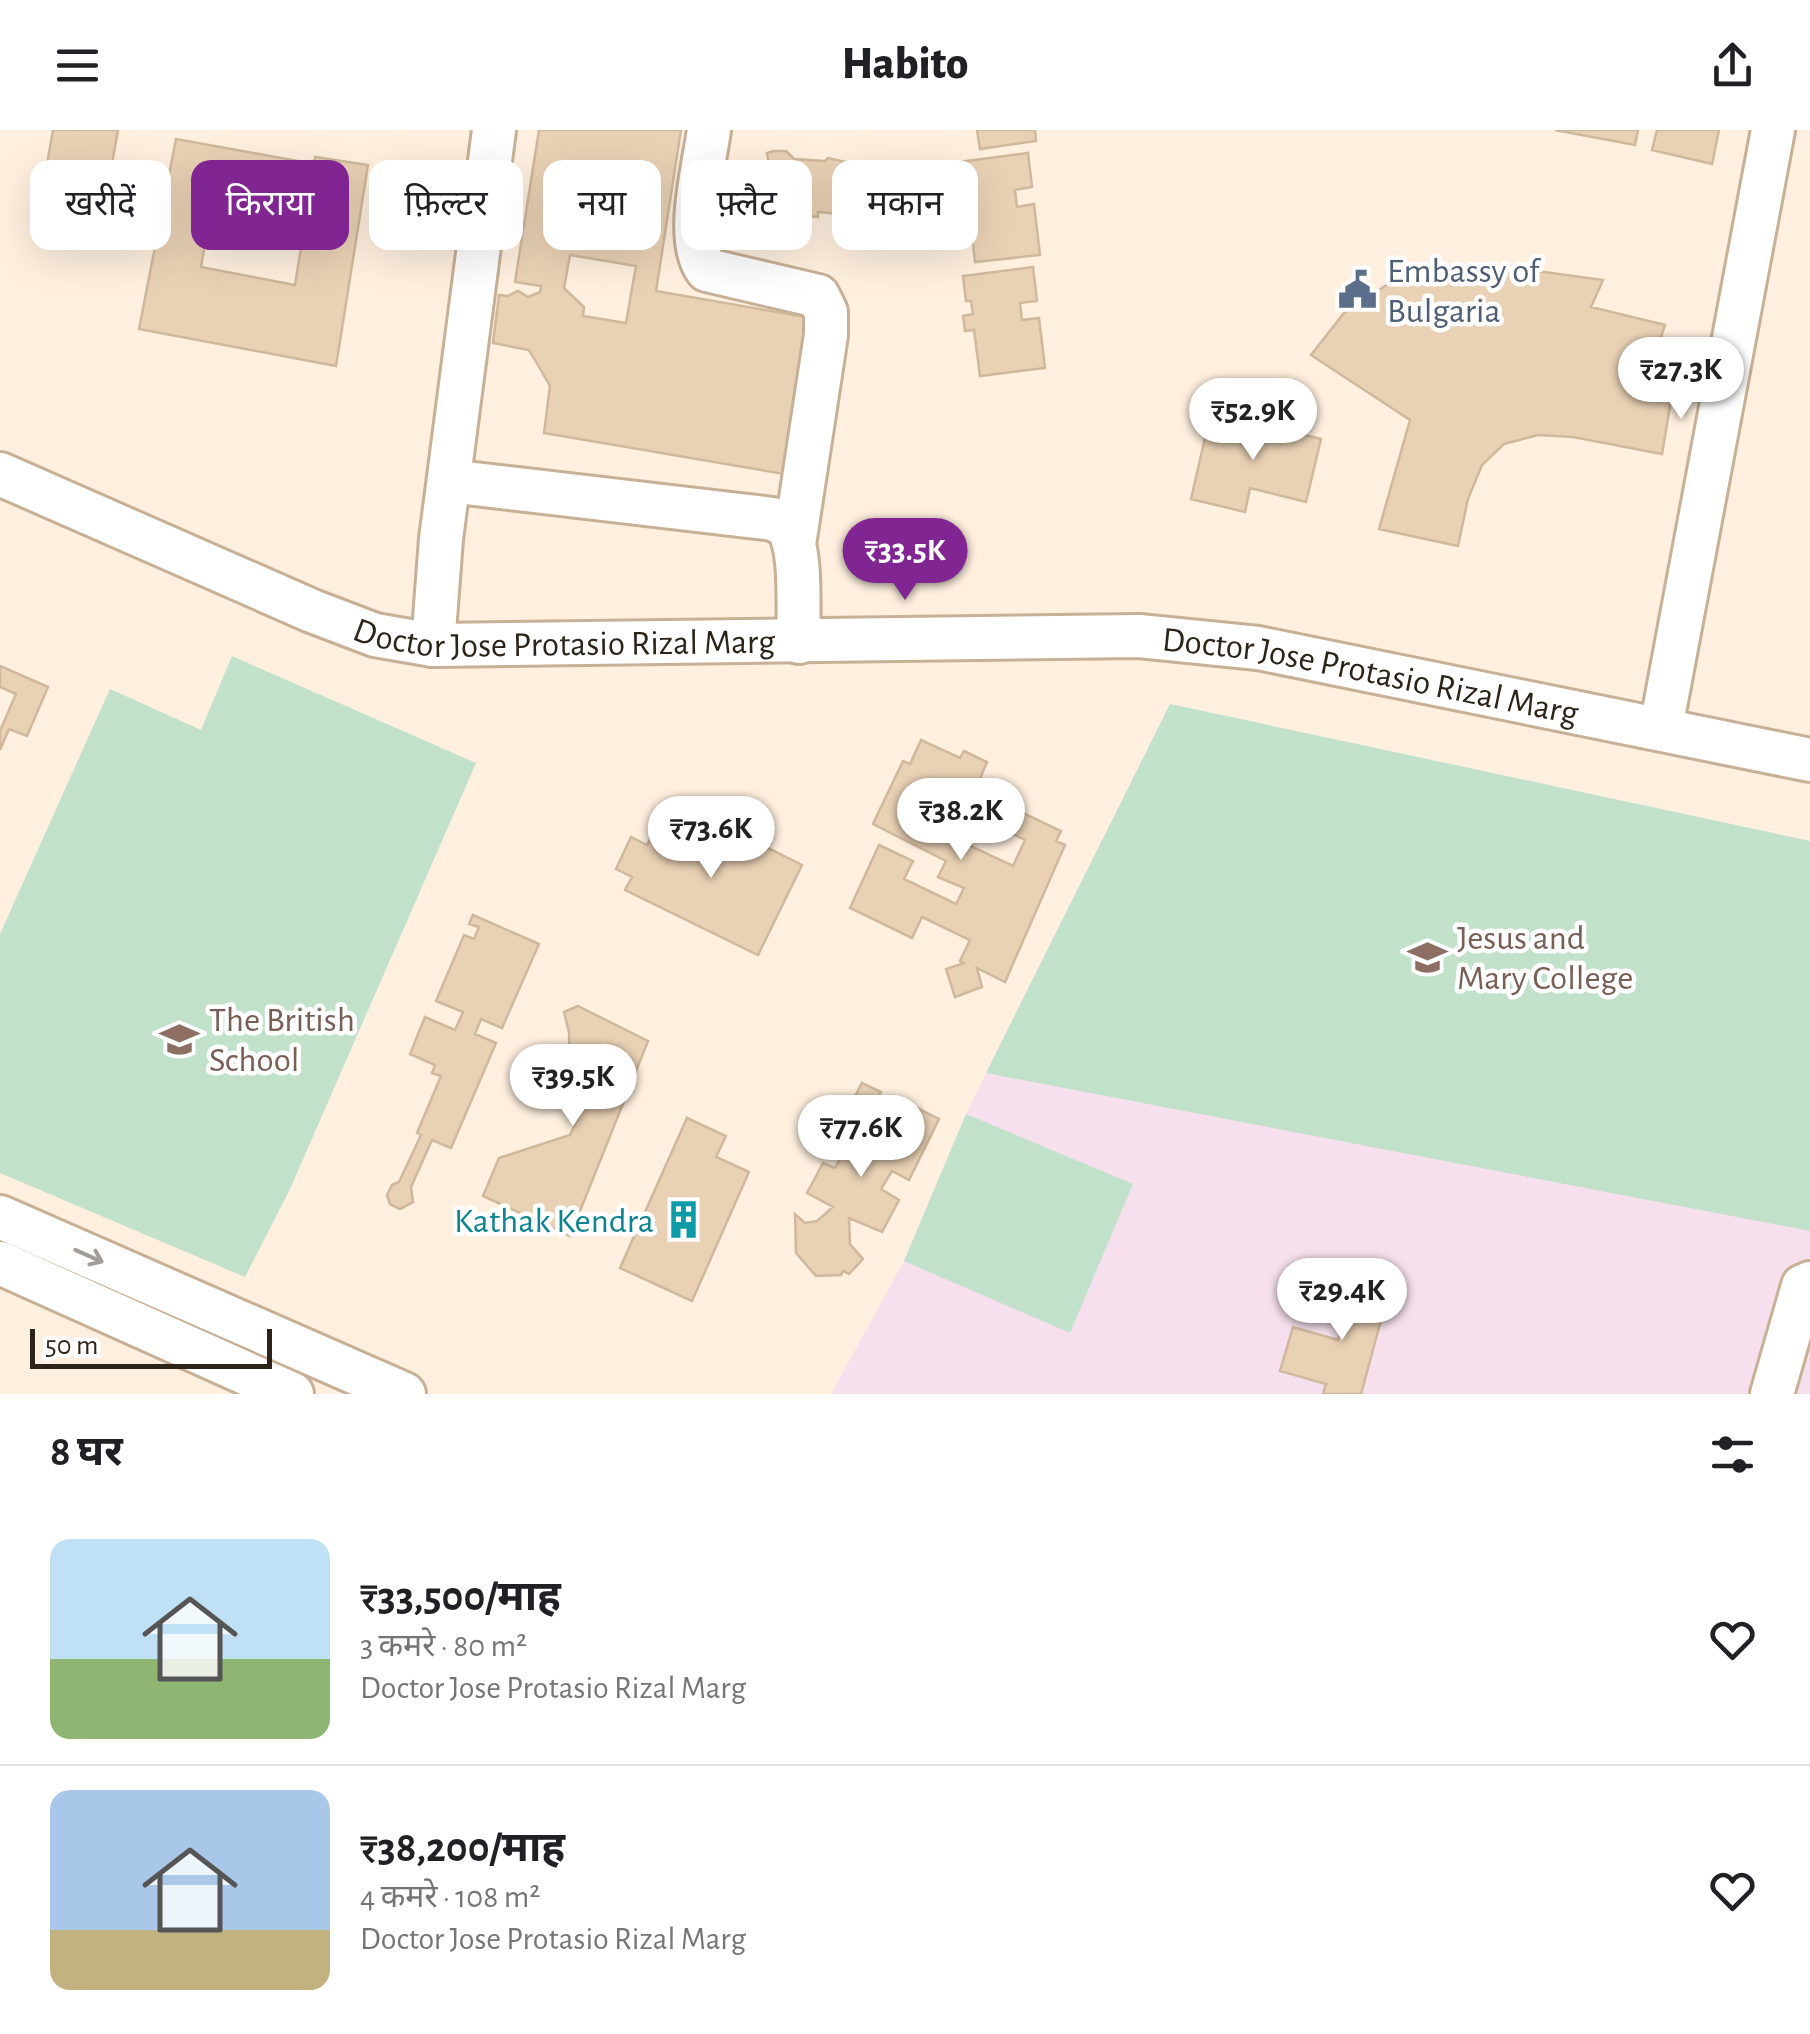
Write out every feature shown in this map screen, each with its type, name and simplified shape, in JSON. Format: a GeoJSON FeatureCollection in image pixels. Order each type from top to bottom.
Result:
{"type":"FeatureCollection","features":[{"type":"Feature","properties":{"kind":"street"},"geometry":{"type":"LineString","coordinates":[[434,645],[448,482],[494,130]]}},
{"type":"Feature","properties":{"kind":"street"},"geometry":{"type":"LineString","coordinates":[[709,130],[695,234],[701,263],[718,274],[818,296],[826,312],[795,538],[799,642]]}},
{"type":"Feature","properties":{"kind":"street"},"geometry":{"type":"LineString","coordinates":[[1661,728],[1772,130]]}},
{"type":"Feature","properties":{"kind":"street","name":"Doctor Jose Protasio Rizal Marg"},"geometry":{"type":"LineString","coordinates":[[0,474],[328,617],[374,635],[434,645],[1140,636],[1258,648],[1810,760]]}},
{"type":"Feature","properties":{"kind":"street"},"geometry":{"type":"LineString","coordinates":[[448,482],[752,515],[787,526],[795,538]]}},
{"type":"Feature","properties":{"kind":"street"},"geometry":{"type":"LineString","coordinates":[[0,1216],[404,1394]]}},
{"type":"Feature","properties":{"kind":"street"},"geometry":{"type":"LineString","coordinates":[[0,1264],[292,1394]]}},
{"type":"Feature","properties":{"kind":"street"},"geometry":{"type":"LineString","coordinates":[[1772,1394],[1803,1286],[1810,1283]]}},
{"type":"Feature","properties":{"kind":"shaded area","name":"Jesus and Mary College"},"geometry":{"type":"Polygon","coordinates":[[[1170,704],[1810,841],[1810,1394],[831,1394],[904,1261],[966,1114],[1170,704]]]}},
{"type":"Feature","properties":{"kind":"green space","name":"The British School"},"geometry":{"type":"Polygon","coordinates":[[[232,656],[476,763],[290,1189],[245,1277],[0,1173],[0,934],[110,689],[201,730],[232,656]]]}},
{"type":"Feature","properties":{"kind":"green space"},"geometry":{"type":"Polygon","coordinates":[[[1170,704],[1810,841],[1810,1231],[986,1073],[1170,704]]]}},
{"type":"Feature","properties":{"kind":"green space"},"geometry":{"type":"Polygon","coordinates":[[[966,1114],[1133,1184],[1070,1333],[904,1261],[966,1114]]]}},
{"type":"Feature","properties":{"kind":"building"},"geometry":{"type":"Polygon","coordinates":[[[53,130],[118,130],[113,160],[48,160],[53,130]]]}},
{"type":"Feature","properties":{"kind":"building"},"geometry":{"type":"Polygon","coordinates":[[[539,130],[681,130],[656,291],[817,319],[790,475],[544,433],[550,386],[529,350],[493,343],[499,295],[518,291],[528,297],[540,292],[541,286],[515,282],[539,130]],[[570,255],[564,288],[584,307],[583,316],[626,323],[636,266],[570,255]]]}},
{"type":"Feature","properties":{"kind":"building"},"geometry":{"type":"Polygon","coordinates":[[[977,130],[1035,130],[1036,141],[980,149],[977,130]]]}},
{"type":"Feature","properties":{"kind":"building"},"geometry":{"type":"Polygon","coordinates":[[[1555,130],[1638,130],[1635,145],[1555,130]]]}},
{"type":"Feature","properties":{"kind":"building"},"geometry":{"type":"Polygon","coordinates":[[[1657,130],[1719,130],[1712,164],[1652,150],[1657,130]]]}},
{"type":"Feature","properties":{"kind":"building"},"geometry":{"type":"Polygon","coordinates":[[[176,139],[292,160],[191,160],[191,250],[204,250],[201,267],[295,285],[301,250],[349,250],[349,162],[368,165],[336,366],[139,329],[154,250],[171,250],[171,165],[176,139]]]}},
{"type":"Feature","properties":{"kind":"building"},"geometry":{"type":"Polygon","coordinates":[[[786,151],[794,159],[810,160],[768,160],[767,153],[786,151]]]}},
{"type":"Feature","properties":{"kind":"building"},"geometry":{"type":"Polygon","coordinates":[[[1028,153],[1032,187],[1015,190],[1017,207],[1034,204],[1040,255],[975,262],[978,160],[974,160],[1028,153]]]}},
{"type":"Feature","properties":{"kind":"building"},"geometry":{"type":"Polygon","coordinates":[[[828,158],[837,160],[832,160],[832,213],[818,212],[818,217],[812,216],[812,160],[828,158]]]}},
{"type":"Feature","properties":{"kind":"building"},"geometry":{"type":"Polygon","coordinates":[[[1417,265],[1439,285],[1486,274],[1537,271],[1603,280],[1591,307],[1665,325],[1658,346],[1679,353],[1662,454],[1573,437],[1538,435],[1504,444],[1482,465],[1468,499],[1458,546],[1379,529],[1410,420],[1311,355],[1344,313],[1417,265]]]}},
{"type":"Feature","properties":{"kind":"building"},"geometry":{"type":"Polygon","coordinates":[[[1033,267],[1037,301],[1020,303],[1022,320],[1039,318],[1045,368],[980,376],[974,330],[965,331],[963,316],[973,314],[971,301],[966,301],[963,276],[1033,267]]]}},
{"type":"Feature","properties":{"kind":"building"},"geometry":{"type":"Polygon","coordinates":[[[1211,412],[1321,439],[1306,502],[1250,488],[1245,512],[1191,499],[1211,412]]]}},
{"type":"Feature","properties":{"kind":"building"},"geometry":{"type":"Polygon","coordinates":[[[0,666],[48,687],[27,736],[9,729],[0,750],[0,731],[16,694],[0,687],[0,666]]]}},
{"type":"Feature","properties":{"kind":"building"},"geometry":{"type":"Polygon","coordinates":[[[921,740],[960,758],[964,751],[987,762],[980,779],[989,783],[982,798],[985,795],[1061,831],[1056,841],[1065,845],[1005,982],[977,968],[982,987],[955,997],[946,969],[964,963],[960,961],[970,940],[922,917],[912,938],[850,908],[879,845],[913,861],[904,879],[956,904],[964,888],[938,877],[946,861],[873,824],[903,761],[910,764],[921,740]],[[976,816],[964,843],[1013,866],[1025,840],[976,816]]]}},
{"type":"Feature","properties":{"kind":"building"},"geometry":{"type":"Polygon","coordinates":[[[676,812],[710,828],[714,821],[726,827],[716,848],[736,858],[746,837],[802,865],[758,955],[625,890],[632,877],[616,869],[631,837],[647,845],[652,836],[662,841],[676,812]]]}},
{"type":"Feature","properties":{"kind":"building"},"geometry":{"type":"Polygon","coordinates":[[[473,915],[539,944],[502,1028],[481,1019],[475,1034],[496,1043],[451,1148],[432,1140],[411,1187],[413,1202],[400,1209],[390,1204],[387,1195],[392,1185],[399,1182],[421,1135],[417,1133],[441,1076],[432,1073],[435,1065],[410,1054],[425,1017],[455,1030],[463,1012],[436,1001],[464,935],[474,939],[479,927],[469,924],[473,915]]]}},
{"type":"Feature","properties":{"kind":"building"},"geometry":{"type":"Polygon","coordinates":[[[578,1006],[648,1041],[570,1236],[483,1196],[499,1158],[570,1135],[595,1082],[570,1071],[564,1012],[578,1006]]]}},
{"type":"Feature","properties":{"kind":"building"},"geometry":{"type":"Polygon","coordinates":[[[862,1083],[881,1092],[876,1100],[909,1119],[915,1107],[939,1119],[909,1180],[892,1171],[881,1189],[899,1200],[882,1232],[849,1218],[850,1244],[863,1259],[849,1274],[843,1271],[841,1275],[816,1276],[796,1253],[795,1214],[805,1223],[817,1221],[833,1207],[807,1193],[823,1163],[835,1168],[850,1141],[836,1133],[862,1083]]]}},
{"type":"Feature","properties":{"kind":"building","name":"Kathak Kendra"},"geometry":{"type":"Polygon","coordinates":[[[687,1118],[726,1136],[716,1157],[749,1172],[692,1301],[620,1268],[687,1118]]]}},
{"type":"Feature","properties":{"kind":"building"},"geometry":{"type":"Polygon","coordinates":[[[1357,1273],[1391,1283],[1361,1394],[1323,1394],[1326,1384],[1280,1371],[1293,1327],[1338,1340],[1357,1273]]]}},
{"type":"Feature","properties":{"kind":"place","name":"Embassy of Bulgaria"},"geometry":{"type":"Point","coordinates":[1357,290]}},
{"type":"Feature","properties":{"kind":"place","name":"Jesus and Mary College"},"geometry":{"type":"Point","coordinates":[1427,957]}},
{"type":"Feature","properties":{"kind":"place","name":"The British School"},"geometry":{"type":"Point","coordinates":[179,1039]}},
{"type":"Feature","properties":{"kind":"place","name":"Kathak Kendra"},"geometry":{"type":"Point","coordinates":[684,1220]}}]}
